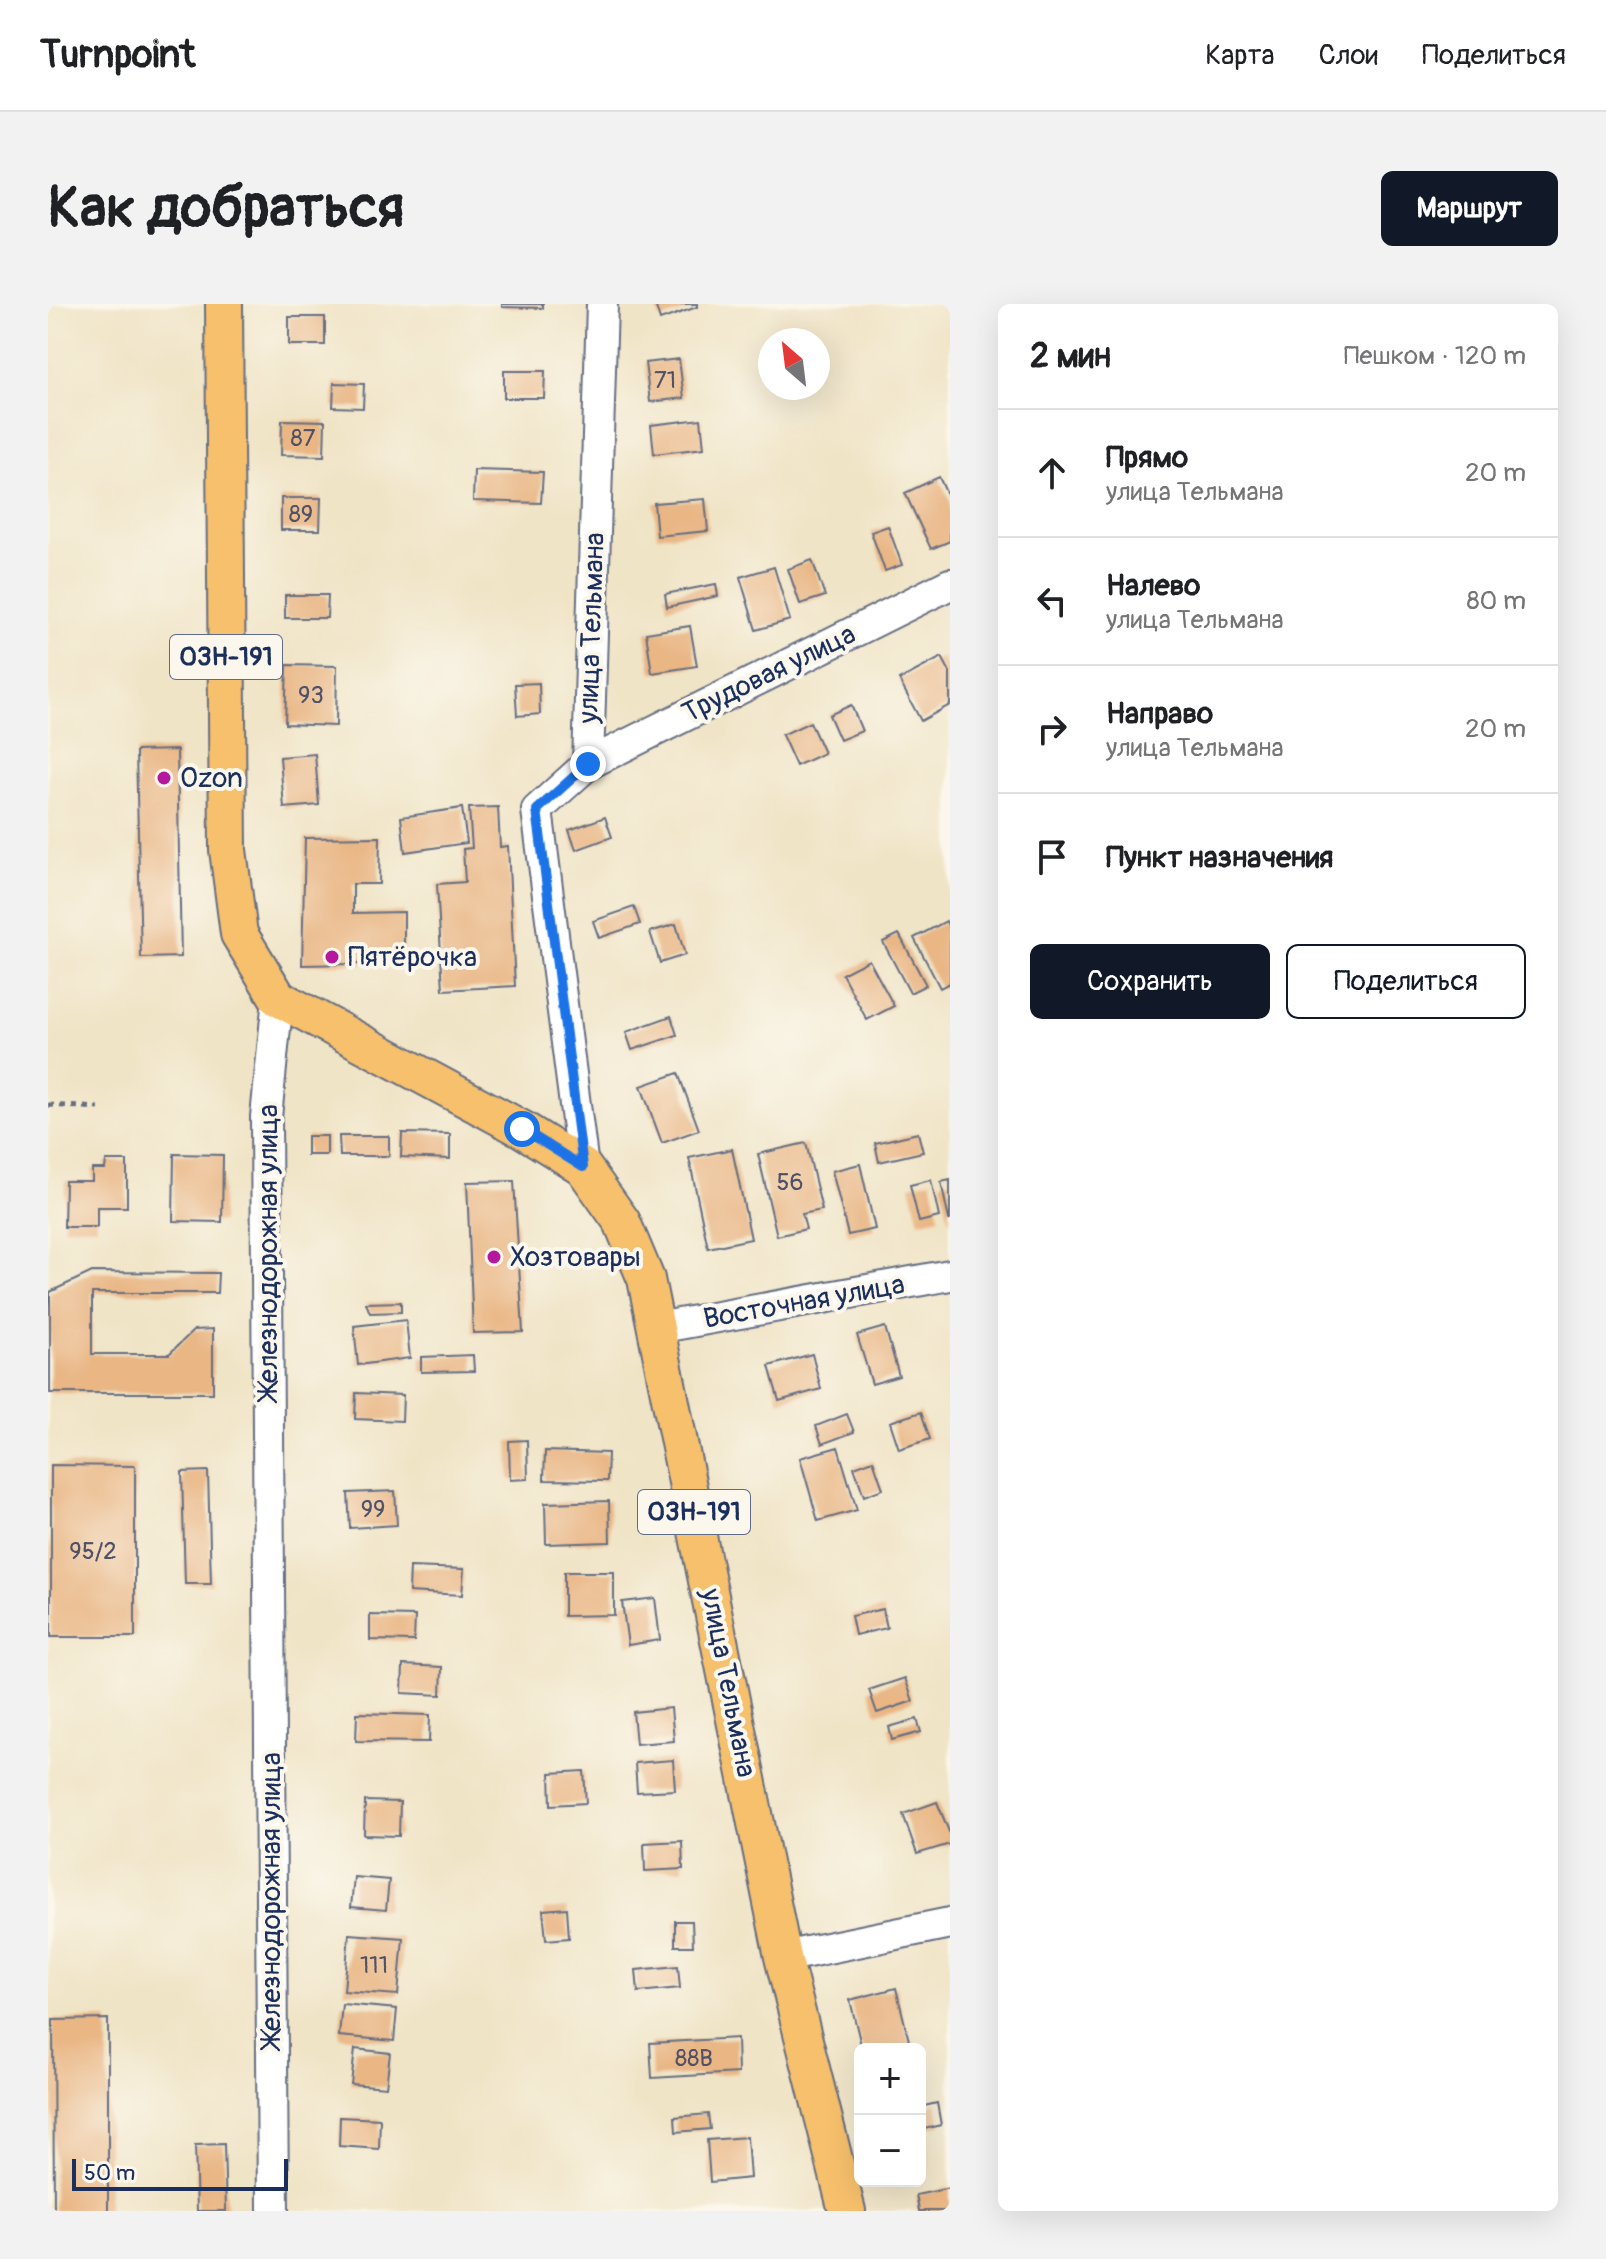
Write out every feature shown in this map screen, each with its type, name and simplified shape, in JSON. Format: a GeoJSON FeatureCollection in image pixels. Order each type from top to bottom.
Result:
{"type":"FeatureCollection","features":[{"type":"Feature","properties":{"kind":"main road","name":"03Н-191"},"geometry":{"type":"LineString","coordinates":[[224,304],[228,850],[239,934],[278,998]]}},
{"type":"Feature","properties":{"kind":"main road","name":"улица Тельмана"},"geometry":{"type":"LineString","coordinates":[[278,998],[522,1129],[583,1167],[622,1222],[646,1279],[783,1957],[847,2211]]}},
{"type":"Feature","properties":{"kind":"street","name":"улица Тельмана"},"geometry":{"type":"LineString","coordinates":[[583,1167],[537,810],[588,764],[602,304]]}},
{"type":"Feature","properties":{"kind":"street","name":"Трудовая улица"},"geometry":{"type":"LineString","coordinates":[[588,764],[950,584]]}},
{"type":"Feature","properties":{"kind":"street","name":"Железнодорожная улица"},"geometry":{"type":"LineString","coordinates":[[273,2211],[266,1117],[278,998]]}},
{"type":"Feature","properties":{"kind":"street","name":"Восточная улица"},"geometry":{"type":"LineString","coordinates":[[657,1328],[950,1275]]}},
{"type":"Feature","properties":{"kind":"street"},"geometry":{"type":"LineString","coordinates":[[783,1957],[950,1923]]}},
{"type":"Feature","properties":{"kind":"path"},"geometry":{"type":"LineString","coordinates":[[48,1105],[99,1108]]}},
{"type":"Feature","properties":{"kind":"building"},"geometry":{"type":"Polygon","coordinates":[[[502,304],[543,304],[543,308],[502,307],[502,304]]]}},
{"type":"Feature","properties":{"kind":"building"},"geometry":{"type":"Polygon","coordinates":[[[655,304],[697,304],[697,307],[660,320],[655,304]]]}},
{"type":"Feature","properties":{"kind":"building"},"geometry":{"type":"Polygon","coordinates":[[[289,317],[325,317],[325,345],[289,345],[289,317]]]}},
{"type":"Feature","properties":{"kind":"building"},"geometry":{"type":"Polygon","coordinates":[[[679,359],[684,398],[650,402],[645,363],[679,359]]]}},
{"type":"Feature","properties":{"kind":"building"},"geometry":{"type":"Polygon","coordinates":[[[504,371],[545,371],[544,398],[504,398],[504,371]]]}},
{"type":"Feature","properties":{"kind":"building"},"geometry":{"type":"Polygon","coordinates":[[[334,383],[364,384],[363,408],[333,407],[334,383]]]}},
{"type":"Feature","properties":{"kind":"building"},"geometry":{"type":"Polygon","coordinates":[[[701,419],[704,448],[654,454],[651,425],[701,419]]]}},
{"type":"Feature","properties":{"kind":"building"},"geometry":{"type":"Polygon","coordinates":[[[282,420],[325,421],[324,456],[281,455],[282,420]]]}},
{"type":"Feature","properties":{"kind":"building"},"geometry":{"type":"Polygon","coordinates":[[[474,470],[543,472],[541,503],[473,501],[474,470]]]}},
{"type":"Feature","properties":{"kind":"building"},"geometry":{"type":"Polygon","coordinates":[[[939,477],[950,501],[950,541],[931,549],[905,493],[939,477]]]}},
{"type":"Feature","properties":{"kind":"building"},"geometry":{"type":"Polygon","coordinates":[[[281,498],[321,498],[320,530],[281,530],[281,498]]]}},
{"type":"Feature","properties":{"kind":"building"},"geometry":{"type":"Polygon","coordinates":[[[705,499],[708,531],[657,536],[654,503],[705,499]]]}},
{"type":"Feature","properties":{"kind":"building"},"geometry":{"type":"Polygon","coordinates":[[[888,526],[902,565],[885,571],[871,532],[888,526]]]}},
{"type":"Feature","properties":{"kind":"building"},"geometry":{"type":"Polygon","coordinates":[[[812,560],[825,596],[800,604],[788,569],[812,560]]]}},
{"type":"Feature","properties":{"kind":"building"},"geometry":{"type":"Polygon","coordinates":[[[774,567],[790,620],[756,630],[740,577],[774,567]]]}},
{"type":"Feature","properties":{"kind":"building"},"geometry":{"type":"Polygon","coordinates":[[[716,584],[718,596],[667,607],[665,594],[716,584]]]}},
{"type":"Feature","properties":{"kind":"building"},"geometry":{"type":"Polygon","coordinates":[[[285,595],[328,595],[327,618],[285,618],[285,595]]]}},
{"type":"Feature","properties":{"kind":"building"},"geometry":{"type":"Polygon","coordinates":[[[690,626],[697,666],[652,673],[646,633],[690,626]]]}},
{"type":"Feature","properties":{"kind":"building"},"geometry":{"type":"Polygon","coordinates":[[[942,657],[950,672],[950,705],[921,721],[899,680],[942,657]]]}},
{"type":"Feature","properties":{"kind":"building"},"geometry":{"type":"Polygon","coordinates":[[[287,665],[337,666],[336,726],[285,724],[287,665]]]}},
{"type":"Feature","properties":{"kind":"building"},"geometry":{"type":"Polygon","coordinates":[[[539,683],[540,714],[517,716],[515,684],[539,683]]]}},
{"type":"Feature","properties":{"kind":"building"},"geometry":{"type":"Polygon","coordinates":[[[851,705],[862,731],[840,740],[829,715],[851,705]]]}},
{"type":"Feature","properties":{"kind":"building"},"geometry":{"type":"Polygon","coordinates":[[[810,722],[824,753],[796,766],[782,735],[810,722]]]}},
{"type":"Feature","properties":{"kind":"building"},"geometry":{"type":"Polygon","coordinates":[[[177,750],[181,957],[141,958],[136,751],[177,750]]]}},
{"type":"Feature","properties":{"kind":"building"},"geometry":{"type":"Polygon","coordinates":[[[315,754],[319,805],[284,808],[280,757],[315,754]]]}},
{"type":"Feature","properties":{"kind":"building"},"geometry":{"type":"Polygon","coordinates":[[[498,807],[500,847],[508,846],[515,986],[443,990],[437,884],[465,882],[463,849],[472,848],[469,808],[498,807]]]}},
{"type":"Feature","properties":{"kind":"building"},"geometry":{"type":"Polygon","coordinates":[[[462,808],[467,843],[405,852],[401,817],[462,808]]]}},
{"type":"Feature","properties":{"kind":"building"},"geometry":{"type":"Polygon","coordinates":[[[605,817],[612,837],[576,850],[569,830],[605,817]]]}},
{"type":"Feature","properties":{"kind":"building"},"geometry":{"type":"Polygon","coordinates":[[[380,837],[379,884],[353,884],[353,913],[404,912],[404,963],[302,965],[305,838],[380,837]]]}},
{"type":"Feature","properties":{"kind":"building"},"geometry":{"type":"Polygon","coordinates":[[[634,907],[640,924],[599,938],[593,921],[634,907]]]}},
{"type":"Feature","properties":{"kind":"building"},"geometry":{"type":"Polygon","coordinates":[[[946,921],[950,929],[950,983],[940,988],[914,938],[946,921]]]}},
{"type":"Feature","properties":{"kind":"building"},"geometry":{"type":"Polygon","coordinates":[[[676,924],[685,955],[660,963],[650,932],[676,924]]]}},
{"type":"Feature","properties":{"kind":"building"},"geometry":{"type":"Polygon","coordinates":[[[899,934],[926,985],[910,993],[883,942],[899,934]]]}},
{"type":"Feature","properties":{"kind":"building"},"geometry":{"type":"Polygon","coordinates":[[[869,960],[894,1006],[867,1020],[842,974],[869,960]]]}},
{"type":"Feature","properties":{"kind":"building"},"geometry":{"type":"Polygon","coordinates":[[[671,1016],[677,1035],[632,1050],[626,1032],[671,1016]]]}},
{"type":"Feature","properties":{"kind":"building"},"geometry":{"type":"Polygon","coordinates":[[[678,1073],[699,1130],[662,1143],[641,1086],[678,1073]]]}},
{"type":"Feature","properties":{"kind":"building"},"geometry":{"type":"Polygon","coordinates":[[[402,1133],[450,1134],[450,1159],[401,1157],[402,1133]]]}},
{"type":"Feature","properties":{"kind":"building"},"geometry":{"type":"Polygon","coordinates":[[[918,1133],[923,1152],[879,1162],[875,1143],[918,1133]]]}},
{"type":"Feature","properties":{"kind":"building"},"geometry":{"type":"Polygon","coordinates":[[[307,1136],[327,1136],[327,1155],[307,1155],[307,1136]]]}},
{"type":"Feature","properties":{"kind":"building"},"geometry":{"type":"Polygon","coordinates":[[[339,1136],[389,1136],[389,1156],[340,1156],[339,1136]]]}},
{"type":"Feature","properties":{"kind":"building"},"geometry":{"type":"Polygon","coordinates":[[[806,1143],[822,1210],[802,1214],[806,1229],[777,1236],[758,1154],[806,1143]]]}},
{"type":"Feature","properties":{"kind":"building"},"geometry":{"type":"Polygon","coordinates":[[[732,1149],[751,1239],[708,1248],[689,1158],[732,1149]]]}},
{"type":"Feature","properties":{"kind":"building"},"geometry":{"type":"Polygon","coordinates":[[[174,1154],[223,1155],[222,1222],[173,1221],[174,1154]]]}},
{"type":"Feature","properties":{"kind":"building"},"geometry":{"type":"Polygon","coordinates":[[[106,1161],[127,1161],[127,1207],[97,1207],[97,1227],[64,1227],[65,1181],[92,1181],[92,1169],[105,1169],[106,1161]]]}},
{"type":"Feature","properties":{"kind":"building"},"geometry":{"type":"Polygon","coordinates":[[[860,1164],[875,1229],[848,1235],[832,1171],[860,1164]]]}},
{"type":"Feature","properties":{"kind":"building"},"geometry":{"type":"Polygon","coordinates":[[[931,1180],[939,1217],[919,1222],[910,1185],[931,1180]]]}},
{"type":"Feature","properties":{"kind":"building"},"geometry":{"type":"Polygon","coordinates":[[[950,1180],[950,1220],[949,1220],[941,1182],[950,1180]]]}},
{"type":"Feature","properties":{"kind":"building","name":"Хозтовары"},"geometry":{"type":"Polygon","coordinates":[[[514,1181],[523,1332],[473,1333],[467,1182],[514,1181]]]}},
{"type":"Feature","properties":{"kind":"building"},"geometry":{"type":"Polygon","coordinates":[[[92,1272],[218,1273],[217,1293],[92,1293],[92,1354],[169,1354],[194,1330],[213,1329],[213,1393],[50,1393],[50,1292],[92,1272]]]}},
{"type":"Feature","properties":{"kind":"building"},"geometry":{"type":"Polygon","coordinates":[[[401,1302],[401,1312],[370,1313],[366,1303],[401,1302]]]}},
{"type":"Feature","properties":{"kind":"building"},"geometry":{"type":"Polygon","coordinates":[[[406,1320],[410,1358],[358,1365],[354,1326],[406,1320]]]}},
{"type":"Feature","properties":{"kind":"building"},"geometry":{"type":"Polygon","coordinates":[[[885,1327],[899,1376],[872,1384],[857,1335],[885,1327]]]}},
{"type":"Feature","properties":{"kind":"building"},"geometry":{"type":"Polygon","coordinates":[[[812,1354],[821,1389],[779,1401],[769,1366],[812,1354]]]}},
{"type":"Feature","properties":{"kind":"building"},"geometry":{"type":"Polygon","coordinates":[[[473,1355],[474,1371],[421,1372],[421,1357],[473,1355]]]}},
{"type":"Feature","properties":{"kind":"building"},"geometry":{"type":"Polygon","coordinates":[[[356,1393],[403,1395],[402,1421],[355,1419],[356,1393]]]}},
{"type":"Feature","properties":{"kind":"building"},"geometry":{"type":"Polygon","coordinates":[[[921,1412],[930,1439],[899,1449],[890,1422],[921,1412]]]}},
{"type":"Feature","properties":{"kind":"building"},"geometry":{"type":"Polygon","coordinates":[[[847,1414],[854,1432],[822,1444],[816,1426],[847,1414]]]}},
{"type":"Feature","properties":{"kind":"building"},"geometry":{"type":"Polygon","coordinates":[[[527,1440],[528,1479],[510,1480],[509,1441],[527,1440]]]}},
{"type":"Feature","properties":{"kind":"building"},"geometry":{"type":"Polygon","coordinates":[[[838,1447],[857,1510],[818,1521],[800,1458],[838,1447]]]}},
{"type":"Feature","properties":{"kind":"building"},"geometry":{"type":"Polygon","coordinates":[[[545,1451],[608,1453],[607,1481],[544,1480],[545,1451]]]}},
{"type":"Feature","properties":{"kind":"building"},"geometry":{"type":"Polygon","coordinates":[[[873,1460],[883,1489],[864,1496],[854,1467],[873,1460]]]}},
{"type":"Feature","properties":{"kind":"building"},"geometry":{"type":"Polygon","coordinates":[[[51,1465],[135,1466],[135,1637],[51,1637],[51,1465]]]}},
{"type":"Feature","properties":{"kind":"building"},"geometry":{"type":"Polygon","coordinates":[[[208,1471],[211,1584],[185,1584],[182,1472],[208,1471]]]}},
{"type":"Feature","properties":{"kind":"building"},"geometry":{"type":"Polygon","coordinates":[[[395,1491],[397,1525],[350,1528],[348,1493],[395,1491]]]}},
{"type":"Feature","properties":{"kind":"building"},"geometry":{"type":"Polygon","coordinates":[[[609,1501],[610,1542],[546,1544],[545,1503],[609,1501]]]}},
{"type":"Feature","properties":{"kind":"building"},"geometry":{"type":"Polygon","coordinates":[[[410,1567],[464,1569],[462,1595],[409,1592],[410,1567]]]}},
{"type":"Feature","properties":{"kind":"building"},"geometry":{"type":"Polygon","coordinates":[[[564,1572],[614,1572],[614,1615],[564,1616],[564,1572]]]}},
{"type":"Feature","properties":{"kind":"building"},"geometry":{"type":"Polygon","coordinates":[[[655,1598],[660,1640],[628,1645],[622,1602],[655,1598]]]}},
{"type":"Feature","properties":{"kind":"building"},"geometry":{"type":"Polygon","coordinates":[[[883,1609],[887,1628],[855,1635],[851,1616],[883,1609]]]}},
{"type":"Feature","properties":{"kind":"building"},"geometry":{"type":"Polygon","coordinates":[[[370,1615],[415,1616],[414,1641],[370,1640],[370,1615]]]}},
{"type":"Feature","properties":{"kind":"building"},"geometry":{"type":"Polygon","coordinates":[[[403,1665],[442,1667],[441,1695],[402,1693],[403,1665]]]}},
{"type":"Feature","properties":{"kind":"building"},"geometry":{"type":"Polygon","coordinates":[[[905,1678],[913,1701],[877,1713],[869,1690],[905,1678]]]}},
{"type":"Feature","properties":{"kind":"building"},"geometry":{"type":"Polygon","coordinates":[[[671,1708],[674,1741],[636,1744],[633,1712],[671,1708]]]}},
{"type":"Feature","properties":{"kind":"building"},"geometry":{"type":"Polygon","coordinates":[[[357,1713],[430,1715],[429,1742],[356,1741],[357,1713]]]}},
{"type":"Feature","properties":{"kind":"building"},"geometry":{"type":"Polygon","coordinates":[[[917,1719],[921,1732],[892,1740],[889,1727],[917,1719]]]}},
{"type":"Feature","properties":{"kind":"building"},"geometry":{"type":"Polygon","coordinates":[[[673,1760],[675,1790],[637,1792],[635,1763],[673,1760]]]}},
{"type":"Feature","properties":{"kind":"building"},"geometry":{"type":"Polygon","coordinates":[[[584,1771],[586,1803],[551,1805],[550,1773],[584,1771]]]}},
{"type":"Feature","properties":{"kind":"building"},"geometry":{"type":"Polygon","coordinates":[[[365,1801],[400,1802],[399,1836],[364,1835],[365,1801]]]}},
{"type":"Feature","properties":{"kind":"building"},"geometry":{"type":"Polygon","coordinates":[[[937,1802],[950,1834],[950,1844],[917,1854],[903,1814],[937,1802]]]}},
{"type":"Feature","properties":{"kind":"building"},"geometry":{"type":"Polygon","coordinates":[[[682,1841],[683,1869],[645,1871],[644,1843],[682,1841]]]}},
{"type":"Feature","properties":{"kind":"building"},"geometry":{"type":"Polygon","coordinates":[[[354,1877],[389,1880],[386,1910],[351,1907],[354,1877]]]}},
{"type":"Feature","properties":{"kind":"building"},"geometry":{"type":"Polygon","coordinates":[[[567,1908],[569,1938],[546,1940],[543,1910],[567,1908]]]}},
{"type":"Feature","properties":{"kind":"building"},"geometry":{"type":"Polygon","coordinates":[[[675,1921],[692,1921],[693,1946],[675,1946],[675,1921]]]}},
{"type":"Feature","properties":{"kind":"building"},"geometry":{"type":"Polygon","coordinates":[[[349,1934],[403,1938],[398,1995],[344,1991],[349,1934]]]}},
{"type":"Feature","properties":{"kind":"building"},"geometry":{"type":"Polygon","coordinates":[[[678,1966],[680,1988],[638,1992],[636,1970],[678,1966]]]}},
{"type":"Feature","properties":{"kind":"building"},"geometry":{"type":"Polygon","coordinates":[[[896,1988],[910,2043],[861,2043],[850,2000],[896,1988]]]}},
{"type":"Feature","properties":{"kind":"building"},"geometry":{"type":"Polygon","coordinates":[[[342,2004],[397,2009],[394,2041],[339,2036],[342,2004]]]}},
{"type":"Feature","properties":{"kind":"building"},"geometry":{"type":"Polygon","coordinates":[[[108,2019],[108,2211],[54,2211],[53,2020],[108,2019]]]}},
{"type":"Feature","properties":{"kind":"building"},"geometry":{"type":"Polygon","coordinates":[[[737,2038],[738,2073],[652,2078],[650,2043],[737,2038]]]}},
{"type":"Feature","properties":{"kind":"building"},"geometry":{"type":"Polygon","coordinates":[[[355,2049],[390,2053],[386,2087],[351,2084],[355,2049]]]}},
{"type":"Feature","properties":{"kind":"building"},"geometry":{"type":"Polygon","coordinates":[[[937,2103],[941,2125],[926,2129],[926,2106],[937,2103]]]}},
{"type":"Feature","properties":{"kind":"building"},"geometry":{"type":"Polygon","coordinates":[[[708,2114],[710,2129],[676,2132],[675,2117],[708,2114]]]}},
{"type":"Feature","properties":{"kind":"building"},"geometry":{"type":"Polygon","coordinates":[[[340,2117],[380,2119],[379,2149],[339,2146],[340,2117]]]}},
{"type":"Feature","properties":{"kind":"building"},"geometry":{"type":"Polygon","coordinates":[[[747,2137],[750,2178],[710,2182],[707,2140],[747,2137]]]}},
{"type":"Feature","properties":{"kind":"building"},"geometry":{"type":"Polygon","coordinates":[[[224,2144],[226,2211],[197,2211],[195,2145],[224,2144]]]}},
{"type":"Feature","properties":{"kind":"building"},"geometry":{"type":"Polygon","coordinates":[[[950,2188],[950,2211],[919,2211],[916,2195],[950,2188]]]}},
{"type":"Feature","properties":{"kind":"place","name":"Ozon"},"geometry":{"type":"Point","coordinates":[164,778]}},
{"type":"Feature","properties":{"kind":"place","name":"Пятёрочка"},"geometry":{"type":"Point","coordinates":[332,957]}},
{"type":"Feature","properties":{"kind":"place","name":"Хозтовары"},"geometry":{"type":"Point","coordinates":[494,1257]}},
{"type":"Feature","properties":{"kind":"route"},"geometry":{"type":"LineString","coordinates":[[522,1129],[583,1167],[537,810],[588,764]]}}]}
